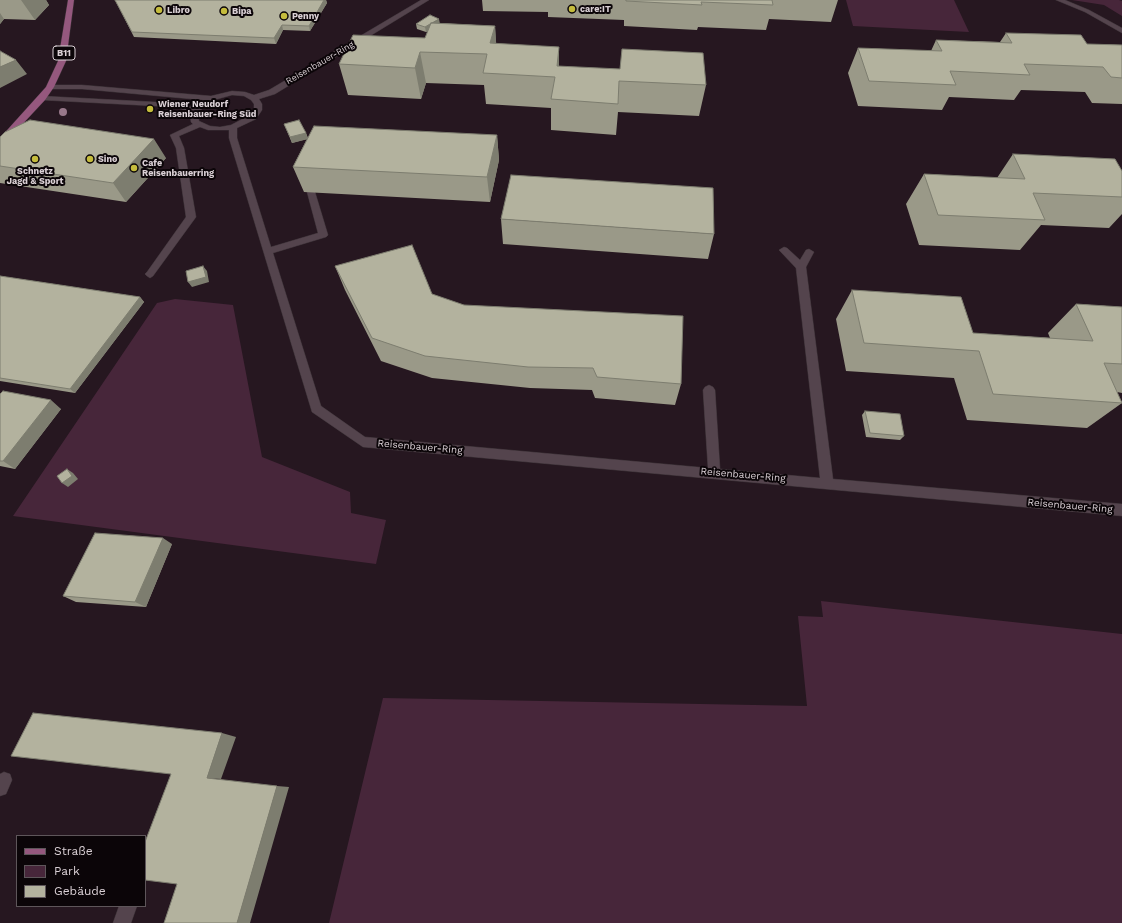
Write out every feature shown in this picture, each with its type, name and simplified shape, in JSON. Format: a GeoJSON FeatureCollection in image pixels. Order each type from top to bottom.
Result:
{"type":"FeatureCollection","features":[{"type":"Feature","properties":{"kind":"main road","name":"B11"},"geometry":{"type":"LineString","coordinates":[[0,143],[42,98],[50,87],[62,61],[72,0]]}},
{"type":"Feature","properties":{"kind":"street","name":"Reisenbauer-Ring"},"geometry":{"type":"LineString","coordinates":[[254,98],[272,92],[426,0]]}},
{"type":"Feature","properties":{"kind":"street"},"geometry":{"type":"LineString","coordinates":[[1059,0],[1086,11],[1122,31]]}},
{"type":"Feature","properties":{"kind":"street"},"geometry":{"type":"LineString","coordinates":[[50,87],[82,87],[211,98]]}},
{"type":"Feature","properties":{"kind":"street"},"geometry":{"type":"LineString","coordinates":[[232,93],[245,94],[254,98],[258,104],[258,110],[253,117],[233,127],[220,129],[208,128],[199,125],[194,118],[195,110],[211,98],[232,93]]}},
{"type":"Feature","properties":{"kind":"street"},"geometry":{"type":"LineString","coordinates":[[42,98],[174,105],[195,110]]}},
{"type":"Feature","properties":{"kind":"street"},"geometry":{"type":"LineString","coordinates":[[150,274],[191,217],[180,148],[174,135],[199,125]]}},
{"type":"Feature","properties":{"kind":"street","name":"Reisenbauer-Ring"},"geometry":{"type":"LineString","coordinates":[[233,127],[233,138],[316,408],[363,442],[1122,510]]}},
{"type":"Feature","properties":{"kind":"street"},"geometry":{"type":"LineString","coordinates":[[267,251],[323,235],[311,192]]}},
{"type":"Feature","properties":{"kind":"street"},"geometry":{"type":"LineString","coordinates":[[784,250],[801,267]]}},
{"type":"Feature","properties":{"kind":"street"},"geometry":{"type":"LineString","coordinates":[[809,252],[801,267],[827,483]]}},
{"type":"Feature","properties":{"kind":"street"},"geometry":{"type":"LineString","coordinates":[[709,390],[714,473]]}},
{"type":"Feature","properties":{"kind":"street"},"geometry":{"type":"LineString","coordinates":[[122,923],[128,907]]}},
{"type":"Feature","properties":{"kind":"green space"},"geometry":{"type":"Polygon","coordinates":[[[846,0],[954,0],[969,32],[853,26],[846,0]]]}},
{"type":"Feature","properties":{"kind":"green space"},"geometry":{"type":"Polygon","coordinates":[[[1072,0],[1119,0],[1122,1],[1122,16],[1104,5],[1072,0]]]}},
{"type":"Feature","properties":{"kind":"green space"},"geometry":{"type":"Polygon","coordinates":[[[175,299],[233,305],[262,457],[350,492],[351,513],[386,520],[376,564],[13,516],[157,303],[175,299]]]}},
{"type":"Feature","properties":{"kind":"green space"},"geometry":{"type":"Polygon","coordinates":[[[821,601],[1122,634],[1122,923],[329,923],[383,698],[807,706],[798,616],[823,617],[821,601]]]}},
{"type":"Feature","properties":{"kind":"building"},"geometry":{"type":"Polygon","coordinates":[[[115,0],[324,0],[309,26],[282,25],[274,38],[132,32],[115,0]]]}},
{"type":"Feature","properties":{"kind":"building"},"geometry":{"type":"Polygon","coordinates":[[[626,0],[772,0],[773,5],[701,2],[702,5],[626,0]]]}},
{"type":"Feature","properties":{"kind":"building"},"geometry":{"type":"Polygon","coordinates":[[[430,15],[439,19],[425,27],[416,24],[430,15]]]}},
{"type":"Feature","properties":{"kind":"building"},"geometry":{"type":"Polygon","coordinates":[[[431,23],[495,26],[490,43],[559,47],[557,66],[620,69],[622,49],[703,53],[706,85],[619,81],[618,104],[551,99],[555,77],[483,73],[487,54],[420,52],[415,68],[339,64],[353,35],[425,38],[431,23]]]}},
{"type":"Feature","properties":{"kind":"building"},"geometry":{"type":"Polygon","coordinates":[[[1006,33],[1081,35],[1087,44],[1122,45],[1122,78],[1111,77],[1103,67],[1024,64],[1030,75],[950,71],[956,85],[869,81],[858,48],[942,51],[936,40],[1012,43],[1006,33]]]}},
{"type":"Feature","properties":{"kind":"building"},"geometry":{"type":"Polygon","coordinates":[[[0,51],[16,60],[0,67],[0,51]]]}},
{"type":"Feature","properties":{"kind":"building"},"geometry":{"type":"Polygon","coordinates":[[[30,120],[154,139],[113,183],[0,166],[0,137],[5,132],[30,120]]]}},
{"type":"Feature","properties":{"kind":"building"},"geometry":{"type":"Polygon","coordinates":[[[299,120],[306,133],[290,137],[284,124],[299,120]]]}},
{"type":"Feature","properties":{"kind":"building"},"geometry":{"type":"Polygon","coordinates":[[[314,126],[497,135],[487,177],[293,167],[314,126]]]}},
{"type":"Feature","properties":{"kind":"building"},"geometry":{"type":"Polygon","coordinates":[[[1013,154],[1115,159],[1122,171],[1122,197],[1033,193],[1045,220],[938,215],[924,174],[1025,179],[1013,154]]]}},
{"type":"Feature","properties":{"kind":"building"},"geometry":{"type":"Polygon","coordinates":[[[511,175],[713,188],[714,234],[501,219],[511,175]]]}},
{"type":"Feature","properties":{"kind":"building"},"geometry":{"type":"Polygon","coordinates":[[[412,245],[432,294],[464,305],[683,316],[681,384],[597,377],[593,368],[528,367],[425,356],[372,338],[335,266],[412,245]]]}},
{"type":"Feature","properties":{"kind":"building"},"geometry":{"type":"Polygon","coordinates":[[[203,266],[206,277],[188,282],[186,271],[203,266]]]}},
{"type":"Feature","properties":{"kind":"building"},"geometry":{"type":"Polygon","coordinates":[[[0,276],[140,297],[70,389],[0,378],[0,276]]]}},
{"type":"Feature","properties":{"kind":"building"},"geometry":{"type":"Polygon","coordinates":[[[852,290],[961,297],[973,333],[1093,341],[1076,304],[1122,307],[1122,364],[1104,363],[1122,403],[993,394],[979,351],[864,343],[852,290]]]}},
{"type":"Feature","properties":{"kind":"building"},"geometry":{"type":"Polygon","coordinates":[[[3,391],[51,400],[3,461],[0,461],[0,394],[3,391]]]}},
{"type":"Feature","properties":{"kind":"building"},"geometry":{"type":"Polygon","coordinates":[[[865,411],[900,414],[904,436],[870,433],[865,411]]]}},
{"type":"Feature","properties":{"kind":"building"},"geometry":{"type":"Polygon","coordinates":[[[67,469],[72,476],[62,483],[57,476],[67,469]]]}},
{"type":"Feature","properties":{"kind":"building"},"geometry":{"type":"Polygon","coordinates":[[[95,533],[163,538],[135,602],[63,596],[95,533]]]}},
{"type":"Feature","properties":{"kind":"building"},"geometry":{"type":"Polygon","coordinates":[[[33,713],[222,733],[207,778],[277,786],[237,923],[164,923],[177,884],[146,880],[146,839],[171,774],[11,756],[33,713]]]}},
{"type":"Feature","properties":{"kind":"place","name":"care:IT"},"geometry":{"type":"Point","coordinates":[572,9]}},
{"type":"Feature","properties":{"kind":"place","name":"Libro"},"geometry":{"type":"Point","coordinates":[159,10]}},
{"type":"Feature","properties":{"kind":"place","name":"Bipa"},"geometry":{"type":"Point","coordinates":[224,11]}},
{"type":"Feature","properties":{"kind":"place","name":"Penny"},"geometry":{"type":"Point","coordinates":[284,16]}},
{"type":"Feature","properties":{"kind":"place","name":"Wiener Neudorf Reisenbauer-Ring Süd"},"geometry":{"type":"Point","coordinates":[150,109]}},
{"type":"Feature","properties":{"kind":"place","name":"Schnetz Jagd & Sport"},"geometry":{"type":"Point","coordinates":[35,159]}},
{"type":"Feature","properties":{"kind":"place","name":"Sino"},"geometry":{"type":"Point","coordinates":[90,159]}},
{"type":"Feature","properties":{"kind":"place","name":"Cafe Reisenbauerring"},"geometry":{"type":"Point","coordinates":[134,168]}}]}
